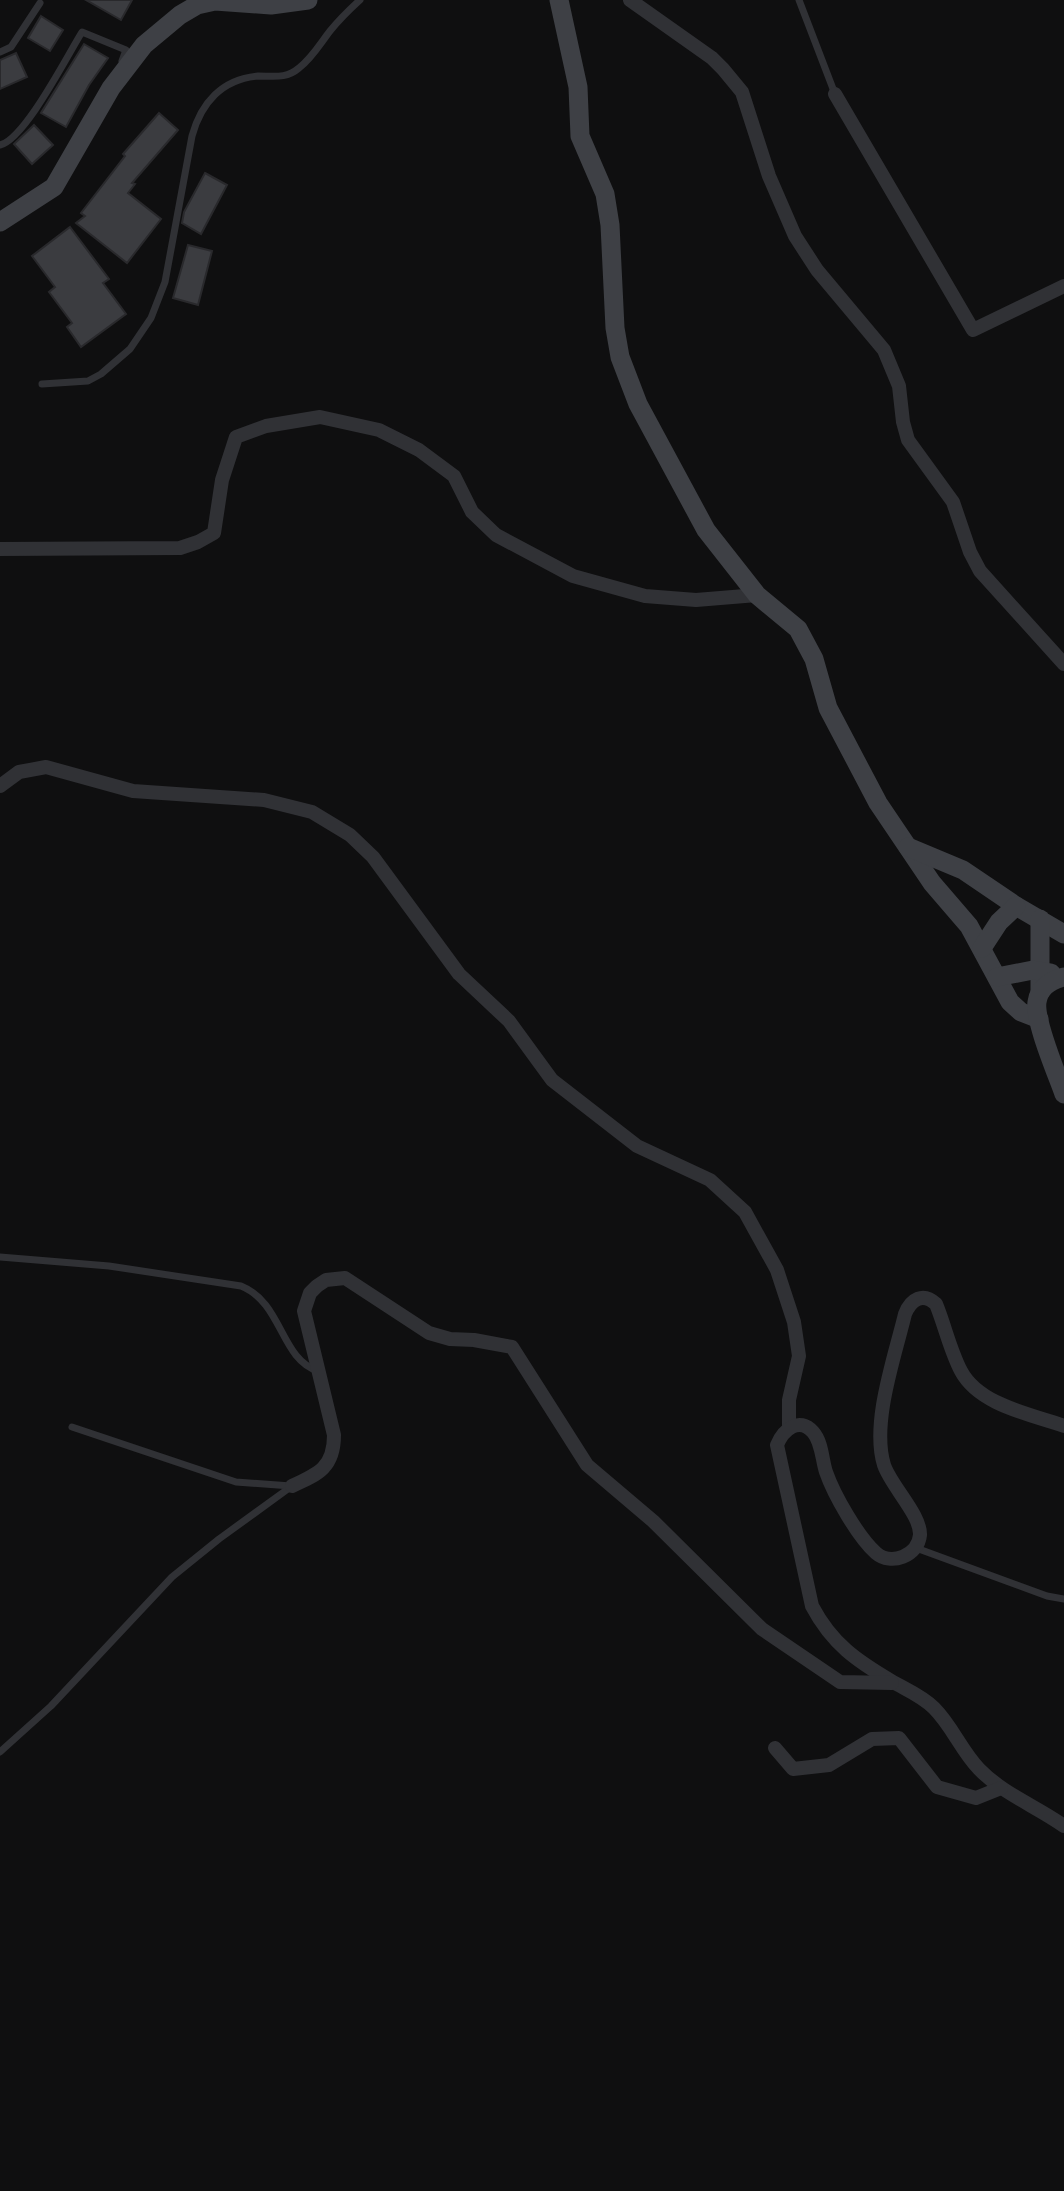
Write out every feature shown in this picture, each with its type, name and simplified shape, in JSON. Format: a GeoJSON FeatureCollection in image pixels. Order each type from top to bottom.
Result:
{"type":"FeatureCollection","features":[{"type":"Feature","properties":{"kind":"street"},"geometry":{"type":"LineString","coordinates":[[0,222],[54,187],[111,88],[144,46],[172,21],[197,5],[215,1],[271,5],[308,0]]}},
{"type":"Feature","properties":{"kind":"street"},"geometry":{"type":"LineString","coordinates":[[559,0],[578,87],[580,136],[605,194],[610,225],[615,328],[624,369],[638,404],[706,530],[757,595],[797,629],[814,659],[828,708],[878,803],[932,883],[969,926],[1015,1007],[1039,1019]]}},
{"type":"Feature","properties":{"kind":"street"},"geometry":{"type":"LineString","coordinates":[[631,0],[712,58],[741,92],[786,218],[817,270],[884,350],[899,386],[908,440],[953,502],[970,552],[980,571],[1064,664]]}},
{"type":"Feature","properties":{"kind":"street"},"geometry":{"type":"LineString","coordinates":[[835,93],[973,330],[1064,286]]}},
{"type":"Feature","properties":{"kind":"street"},"geometry":{"type":"LineString","coordinates":[[0,549],[180,548],[198,542],[214,533],[222,480],[236,437],[266,426],[320,417],[379,430],[419,450],[454,475],[472,512],[496,535],[573,576],[645,596],[696,600],[757,595]]}},
{"type":"Feature","properties":{"kind":"street"},"geometry":{"type":"LineString","coordinates":[[0,786],[19,772],[46,767],[133,791],[264,800],[312,812],[350,835],[373,857],[459,974],[509,1021],[552,1080],[636,1146],[710,1180],[745,1212],[777,1270],[794,1322],[799,1356],[789,1400],[789,1427]]}},
{"type":"Feature","properties":{"kind":"street"},"geometry":{"type":"LineString","coordinates":[[908,847],[963,870],[1064,934]]}},
{"type":"Feature","properties":{"kind":"street"},"geometry":{"type":"LineString","coordinates":[[982,948],[999,922],[1016,906]]}},
{"type":"Feature","properties":{"kind":"street"},"geometry":{"type":"LineString","coordinates":[[1040,919],[1041,971],[1037,1002],[1039,1019],[1064,1094]]}},
{"type":"Feature","properties":{"kind":"street"},"geometry":{"type":"LineString","coordinates":[[997,977],[1024,971],[1041,971],[1064,977]]}},
{"type":"Feature","properties":{"kind":"street"},"geometry":{"type":"LineString","coordinates":[[1040,992],[1047,984],[1064,977]]}},
{"type":"Feature","properties":{"kind":"street"},"geometry":{"type":"LineString","coordinates":[[292,1486],[315,1476],[324,1468],[334,1447],[334,1435],[304,1311],[306,1301],[317,1286],[326,1280],[345,1278],[429,1333],[450,1339],[512,1347],[587,1465],[653,1521],[762,1629],[840,1682],[894,1682]]}},
{"type":"Feature","properties":{"kind":"street"},"geometry":{"type":"LineString","coordinates":[[1064,1426],[998,1403],[983,1394],[961,1372],[936,1304],[926,1298],[914,1299],[905,1314],[879,1433],[885,1466],[894,1487],[919,1525],[920,1538],[916,1548],[907,1556],[894,1560],[881,1557],[871,1548],[836,1496],[812,1431],[804,1426],[789,1427],[781,1434],[777,1445],[812,1606],[833,1640],[850,1655],[916,1694],[933,1708],[966,1755],[1000,1788],[1064,1826]]}},
{"type":"Feature","properties":{"kind":"street"},"geometry":{"type":"LineString","coordinates":[[775,1748],[793,1769],[829,1765],[872,1739],[900,1738],[937,1787],[976,1798],[1000,1788]]}},
{"type":"Feature","properties":{"kind":"lane"},"geometry":{"type":"LineString","coordinates":[[42,384],[88,380],[101,374],[130,349],[151,318],[165,282],[192,136],[204,105],[223,87],[237,80],[260,76],[286,77],[299,69],[346,12],[360,0]]}},
{"type":"Feature","properties":{"kind":"lane"},"geometry":{"type":"LineString","coordinates":[[799,0],[835,93]]}},
{"type":"Feature","properties":{"kind":"lane"},"geometry":{"type":"LineString","coordinates":[[0,52],[11,47],[40,3]]}},
{"type":"Feature","properties":{"kind":"lane"},"geometry":{"type":"LineString","coordinates":[[0,145],[7,143],[23,129],[82,32],[126,50],[111,88]]}},
{"type":"Feature","properties":{"kind":"lane"},"geometry":{"type":"LineString","coordinates":[[0,1257],[109,1266],[241,1286],[267,1304],[297,1357],[306,1366],[318,1371]]}},
{"type":"Feature","properties":{"kind":"lane"},"geometry":{"type":"LineString","coordinates":[[72,1427],[236,1482],[292,1486]]}},
{"type":"Feature","properties":{"kind":"lane"},"geometry":{"type":"LineString","coordinates":[[0,1752],[51,1706],[172,1577],[292,1486]]}},
{"type":"Feature","properties":{"kind":"lane"},"geometry":{"type":"LineString","coordinates":[[916,1548],[1047,1596],[1064,1599]]}},
{"type":"Feature","properties":{"kind":"building"},"geometry":{"type":"Polygon","coordinates":[[[86,0],[132,0],[121,20],[86,0]]]}},
{"type":"Feature","properties":{"kind":"building"},"geometry":{"type":"Polygon","coordinates":[[[41,16],[63,30],[50,51],[28,38],[41,16]]]}},
{"type":"Feature","properties":{"kind":"building"},"geometry":{"type":"Polygon","coordinates":[[[84,44],[108,58],[89,85],[66,127],[41,113],[84,44]]]}},
{"type":"Feature","properties":{"kind":"building"},"geometry":{"type":"Polygon","coordinates":[[[16,53],[27,77],[0,89],[0,60],[16,53]]]}},
{"type":"Feature","properties":{"kind":"building"},"geometry":{"type":"Polygon","coordinates":[[[159,113],[178,130],[132,183],[135,184],[128,193],[161,219],[127,263],[76,223],[85,216],[81,213],[125,156],[123,154],[159,113]]]}},
{"type":"Feature","properties":{"kind":"building"},"geometry":{"type":"Polygon","coordinates":[[[34,125],[53,145],[32,164],[14,144],[34,125]]]}},
{"type":"Feature","properties":{"kind":"building"},"geometry":{"type":"Polygon","coordinates":[[[205,173],[227,185],[201,234],[182,223],[184,212],[205,173]]]}},
{"type":"Feature","properties":{"kind":"building"},"geometry":{"type":"Polygon","coordinates":[[[70,227],[109,279],[103,283],[126,314],[81,347],[67,327],[72,323],[49,292],[55,287],[32,256],[70,227]]]}},
{"type":"Feature","properties":{"kind":"building"},"geometry":{"type":"Polygon","coordinates":[[[188,245],[212,251],[198,305],[173,298],[188,245]]]}}]}
